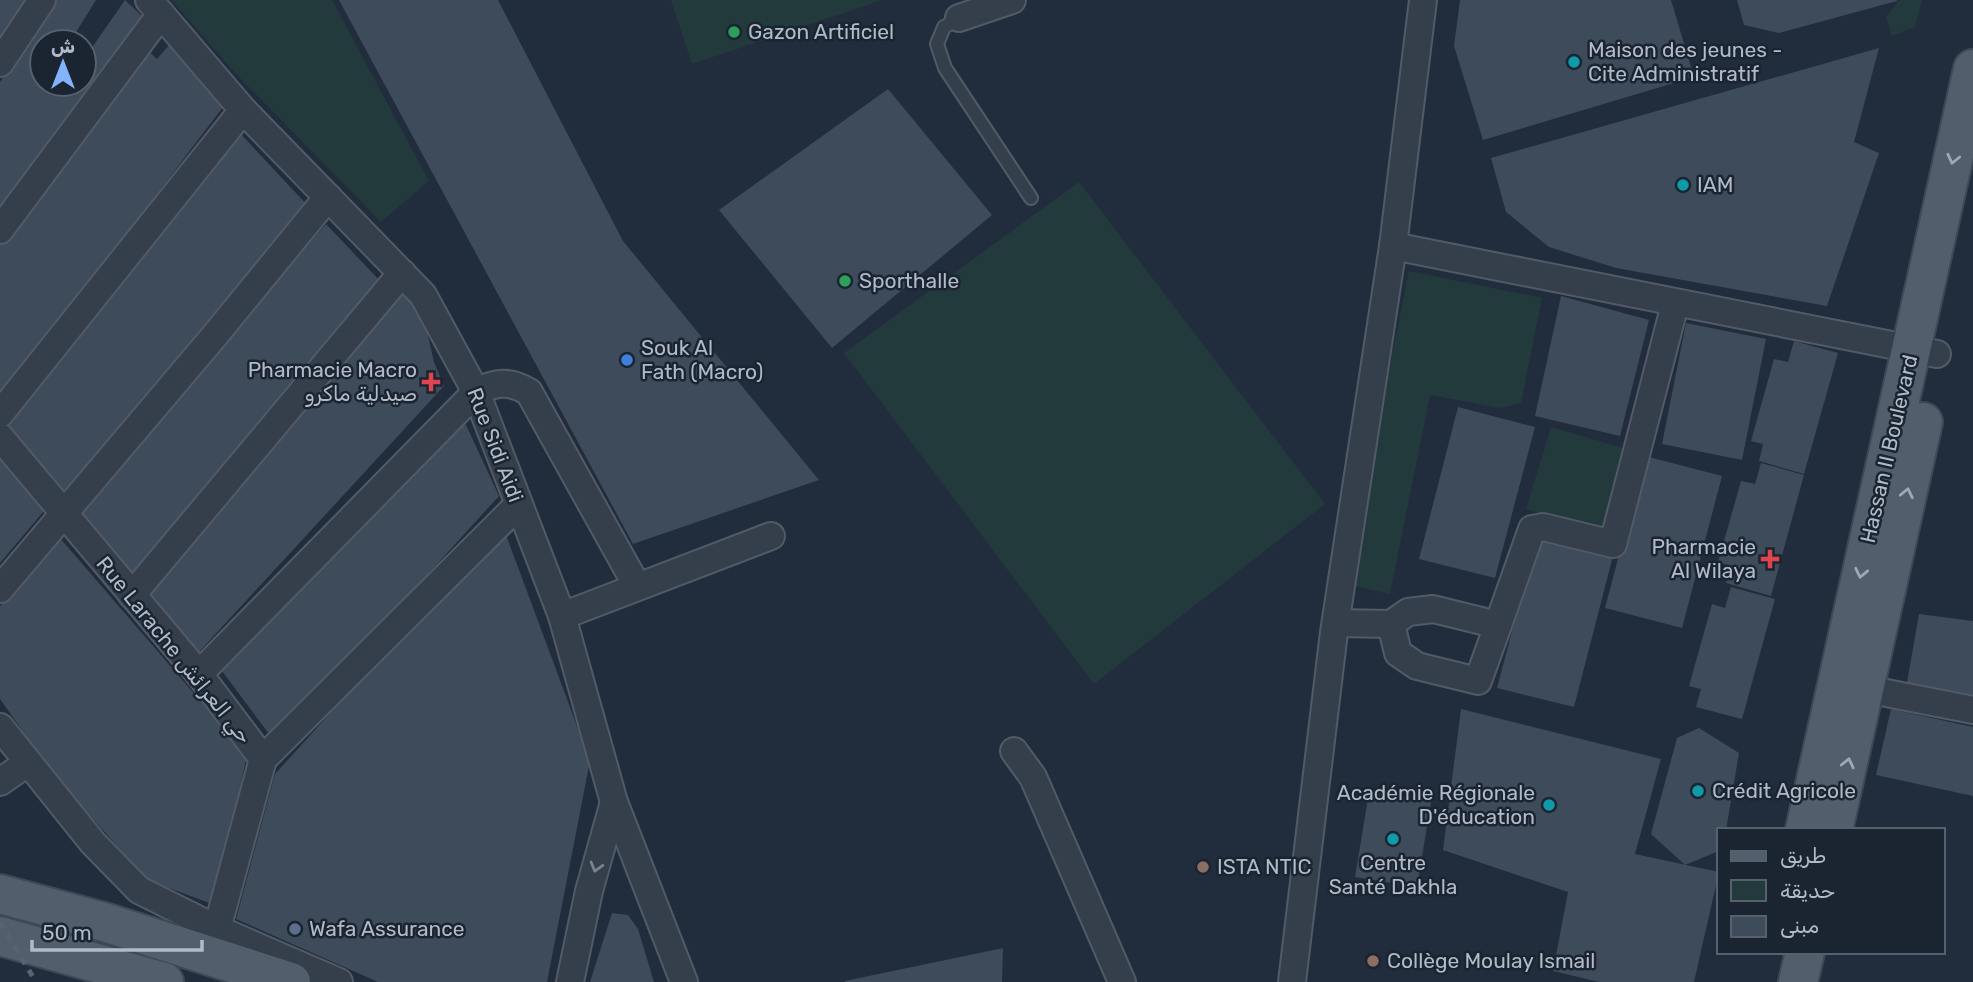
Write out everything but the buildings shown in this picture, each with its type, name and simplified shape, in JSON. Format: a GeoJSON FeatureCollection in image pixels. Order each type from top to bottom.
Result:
{"type":"FeatureCollection","features":[{"type":"Feature","properties":{"kind":"main road","name":"Hassan II Boulevard"},"geometry":{"type":"LineString","coordinates":[[1833,828],[1866,689],[1973,69]]}},
{"type":"Feature","properties":{"kind":"main road","name":"Hassan II Boulevard"},"geometry":{"type":"LineString","coordinates":[[1806,828],[1925,352],[1973,192]]}},
{"type":"Feature","properties":{"kind":"main road"},"geometry":{"type":"LineString","coordinates":[[0,894],[104,922],[291,982]]}},
{"type":"Feature","properties":{"kind":"main road"},"geometry":{"type":"LineString","coordinates":[[0,936],[164,982]]}},
{"type":"Feature","properties":{"kind":"main road"},"geometry":{"type":"LineString","coordinates":[[1773,982],[1780,954]]}},
{"type":"Feature","properties":{"kind":"main road"},"geometry":{"type":"LineString","coordinates":[[1798,982],[1805,954]]}},
{"type":"Feature","properties":{"kind":"street"},"geometry":{"type":"LineString","coordinates":[[0,63],[42,0]]}},
{"type":"Feature","properties":{"kind":"street"},"geometry":{"type":"LineString","coordinates":[[959,18],[1012,0]]}},
{"type":"Feature","properties":{"kind":"street"},"geometry":{"type":"LineString","coordinates":[[1292,982],[1336,623],[1393,246],[1423,0]]}},
{"type":"Feature","properties":{"kind":"street"},"geometry":{"type":"LineString","coordinates":[[0,230],[155,7]]}},
{"type":"Feature","properties":{"kind":"street","name":"Rue Sidi Aidi"},"geometry":{"type":"LineString","coordinates":[[155,7],[243,110],[424,295],[476,392],[562,616],[614,802],[684,982]]}},
{"type":"Feature","properties":{"kind":"street"},"geometry":{"type":"LineString","coordinates":[[0,414],[243,110]]}},
{"type":"Feature","properties":{"kind":"street"},"geometry":{"type":"LineString","coordinates":[[0,589],[328,197]]}},
{"type":"Feature","properties":{"kind":"street"},"geometry":{"type":"LineString","coordinates":[[1393,246],[1925,352]]}},
{"type":"Feature","properties":{"kind":"street"},"geometry":{"type":"LineString","coordinates":[[132,595],[402,273]]}},
{"type":"Feature","properties":{"kind":"street"},"geometry":{"type":"LineString","coordinates":[[1391,624],[1398,653],[1417,666],[1478,681],[1532,529],[1543,527],[1613,544],[1675,304]]}},
{"type":"Feature","properties":{"kind":"street"},"geometry":{"type":"LineString","coordinates":[[199,674],[476,392],[502,383],[517,384],[529,391],[637,586]]}},
{"type":"Feature","properties":{"kind":"street","name":"Rue Larache حي العرائش"},"geometry":{"type":"LineString","coordinates":[[0,438],[199,674],[263,759],[217,929]]}},
{"type":"Feature","properties":{"kind":"street"},"geometry":{"type":"LineString","coordinates":[[263,759],[518,505]]}},
{"type":"Feature","properties":{"kind":"street"},"geometry":{"type":"LineString","coordinates":[[562,616],[771,536]]}},
{"type":"Feature","properties":{"kind":"street"},"geometry":{"type":"LineString","coordinates":[[1336,623],[1391,624],[1408,612],[1433,609],[1498,625]]}},
{"type":"Feature","properties":{"kind":"street"},"geometry":{"type":"LineString","coordinates":[[1866,689],[1973,710]]}},
{"type":"Feature","properties":{"kind":"street"},"geometry":{"type":"LineString","coordinates":[[0,727],[99,850],[139,890],[217,929],[339,982]]}},
{"type":"Feature","properties":{"kind":"street"},"geometry":{"type":"LineString","coordinates":[[1014,751],[1032,777],[1122,982]]}},
{"type":"Feature","properties":{"kind":"street"},"geometry":{"type":"LineString","coordinates":[[0,782],[27,763]]}},
{"type":"Feature","properties":{"kind":"street"},"geometry":{"type":"LineString","coordinates":[[570,982],[589,891],[614,802]]}},
{"type":"Feature","properties":{"kind":"lane"},"geometry":{"type":"LineString","coordinates":[[959,18],[944,27],[937,44],[945,68],[1031,198]]}},
{"type":"Feature","properties":{"kind":"green space"},"geometry":{"type":"Polygon","coordinates":[[[171,0],[332,0],[429,181],[381,222],[237,75],[171,0]]]}},
{"type":"Feature","properties":{"kind":"green space","name":"Gazon Artificiel"},"geometry":{"type":"Polygon","coordinates":[[[671,0],[882,0],[692,64],[671,0]]]}},
{"type":"Feature","properties":{"kind":"green space"},"geometry":{"type":"Polygon","coordinates":[[[1899,0],[1922,0],[1915,27],[1892,36],[1886,17],[1899,0]]]}},
{"type":"Feature","properties":{"kind":"green space"},"geometry":{"type":"Polygon","coordinates":[[[1079,182],[1325,504],[1094,684],[844,353],[1079,182]]]}},
{"type":"Feature","properties":{"kind":"green space"},"geometry":{"type":"Polygon","coordinates":[[[1409,271],[1542,298],[1521,403],[1499,408],[1430,395],[1390,594],[1346,584],[1409,271]]]}},
{"type":"Feature","properties":{"kind":"green space"},"geometry":{"type":"Polygon","coordinates":[[[1551,427],[1630,450],[1605,532],[1526,509],[1551,427]]]}},
{"type":"Feature","properties":{"kind":"railway"},"geometry":{"type":"LineString","coordinates":[[0,922],[36,982]]}},
{"type":"Feature","properties":{"kind":"place","name":"Gazon Artificiel"},"geometry":{"type":"Point","coordinates":[734,32]}},
{"type":"Feature","properties":{"kind":"place","name":"Maison des jeunes - Cite Administratif"},"geometry":{"type":"Point","coordinates":[1574,62]}},
{"type":"Feature","properties":{"kind":"place","name":"IAM"},"geometry":{"type":"Point","coordinates":[1683,185]}},
{"type":"Feature","properties":{"kind":"place","name":"Sporthalle"},"geometry":{"type":"Point","coordinates":[845,281]}},
{"type":"Feature","properties":{"kind":"place","name":"Souk Al Fath (Macro)"},"geometry":{"type":"Point","coordinates":[627,360]}},
{"type":"Feature","properties":{"kind":"place","name":"Pharmacie Macro صيدلية ماكرو"},"geometry":{"type":"Point","coordinates":[431,382]}},
{"type":"Feature","properties":{"kind":"place","name":"Pharmacie Al Wilaya"},"geometry":{"type":"Point","coordinates":[1770,559]}},
{"type":"Feature","properties":{"kind":"place","name":"Crédit Agricole"},"geometry":{"type":"Point","coordinates":[1698,791]}},
{"type":"Feature","properties":{"kind":"place","name":"Académie Régionale D'éducation"},"geometry":{"type":"Point","coordinates":[1549,805]}},
{"type":"Feature","properties":{"kind":"place","name":"Centre Santé Dakhla"},"geometry":{"type":"Point","coordinates":[1393,839]}},
{"type":"Feature","properties":{"kind":"place","name":"ISTA NTIC"},"geometry":{"type":"Point","coordinates":[1203,867]}},
{"type":"Feature","properties":{"kind":"place","name":"Wafa Assurance"},"geometry":{"type":"Point","coordinates":[295,929]}},
{"type":"Feature","properties":{"kind":"place","name":"Collège Moulay Ismail"},"geometry":{"type":"Point","coordinates":[1373,961]}}]}
